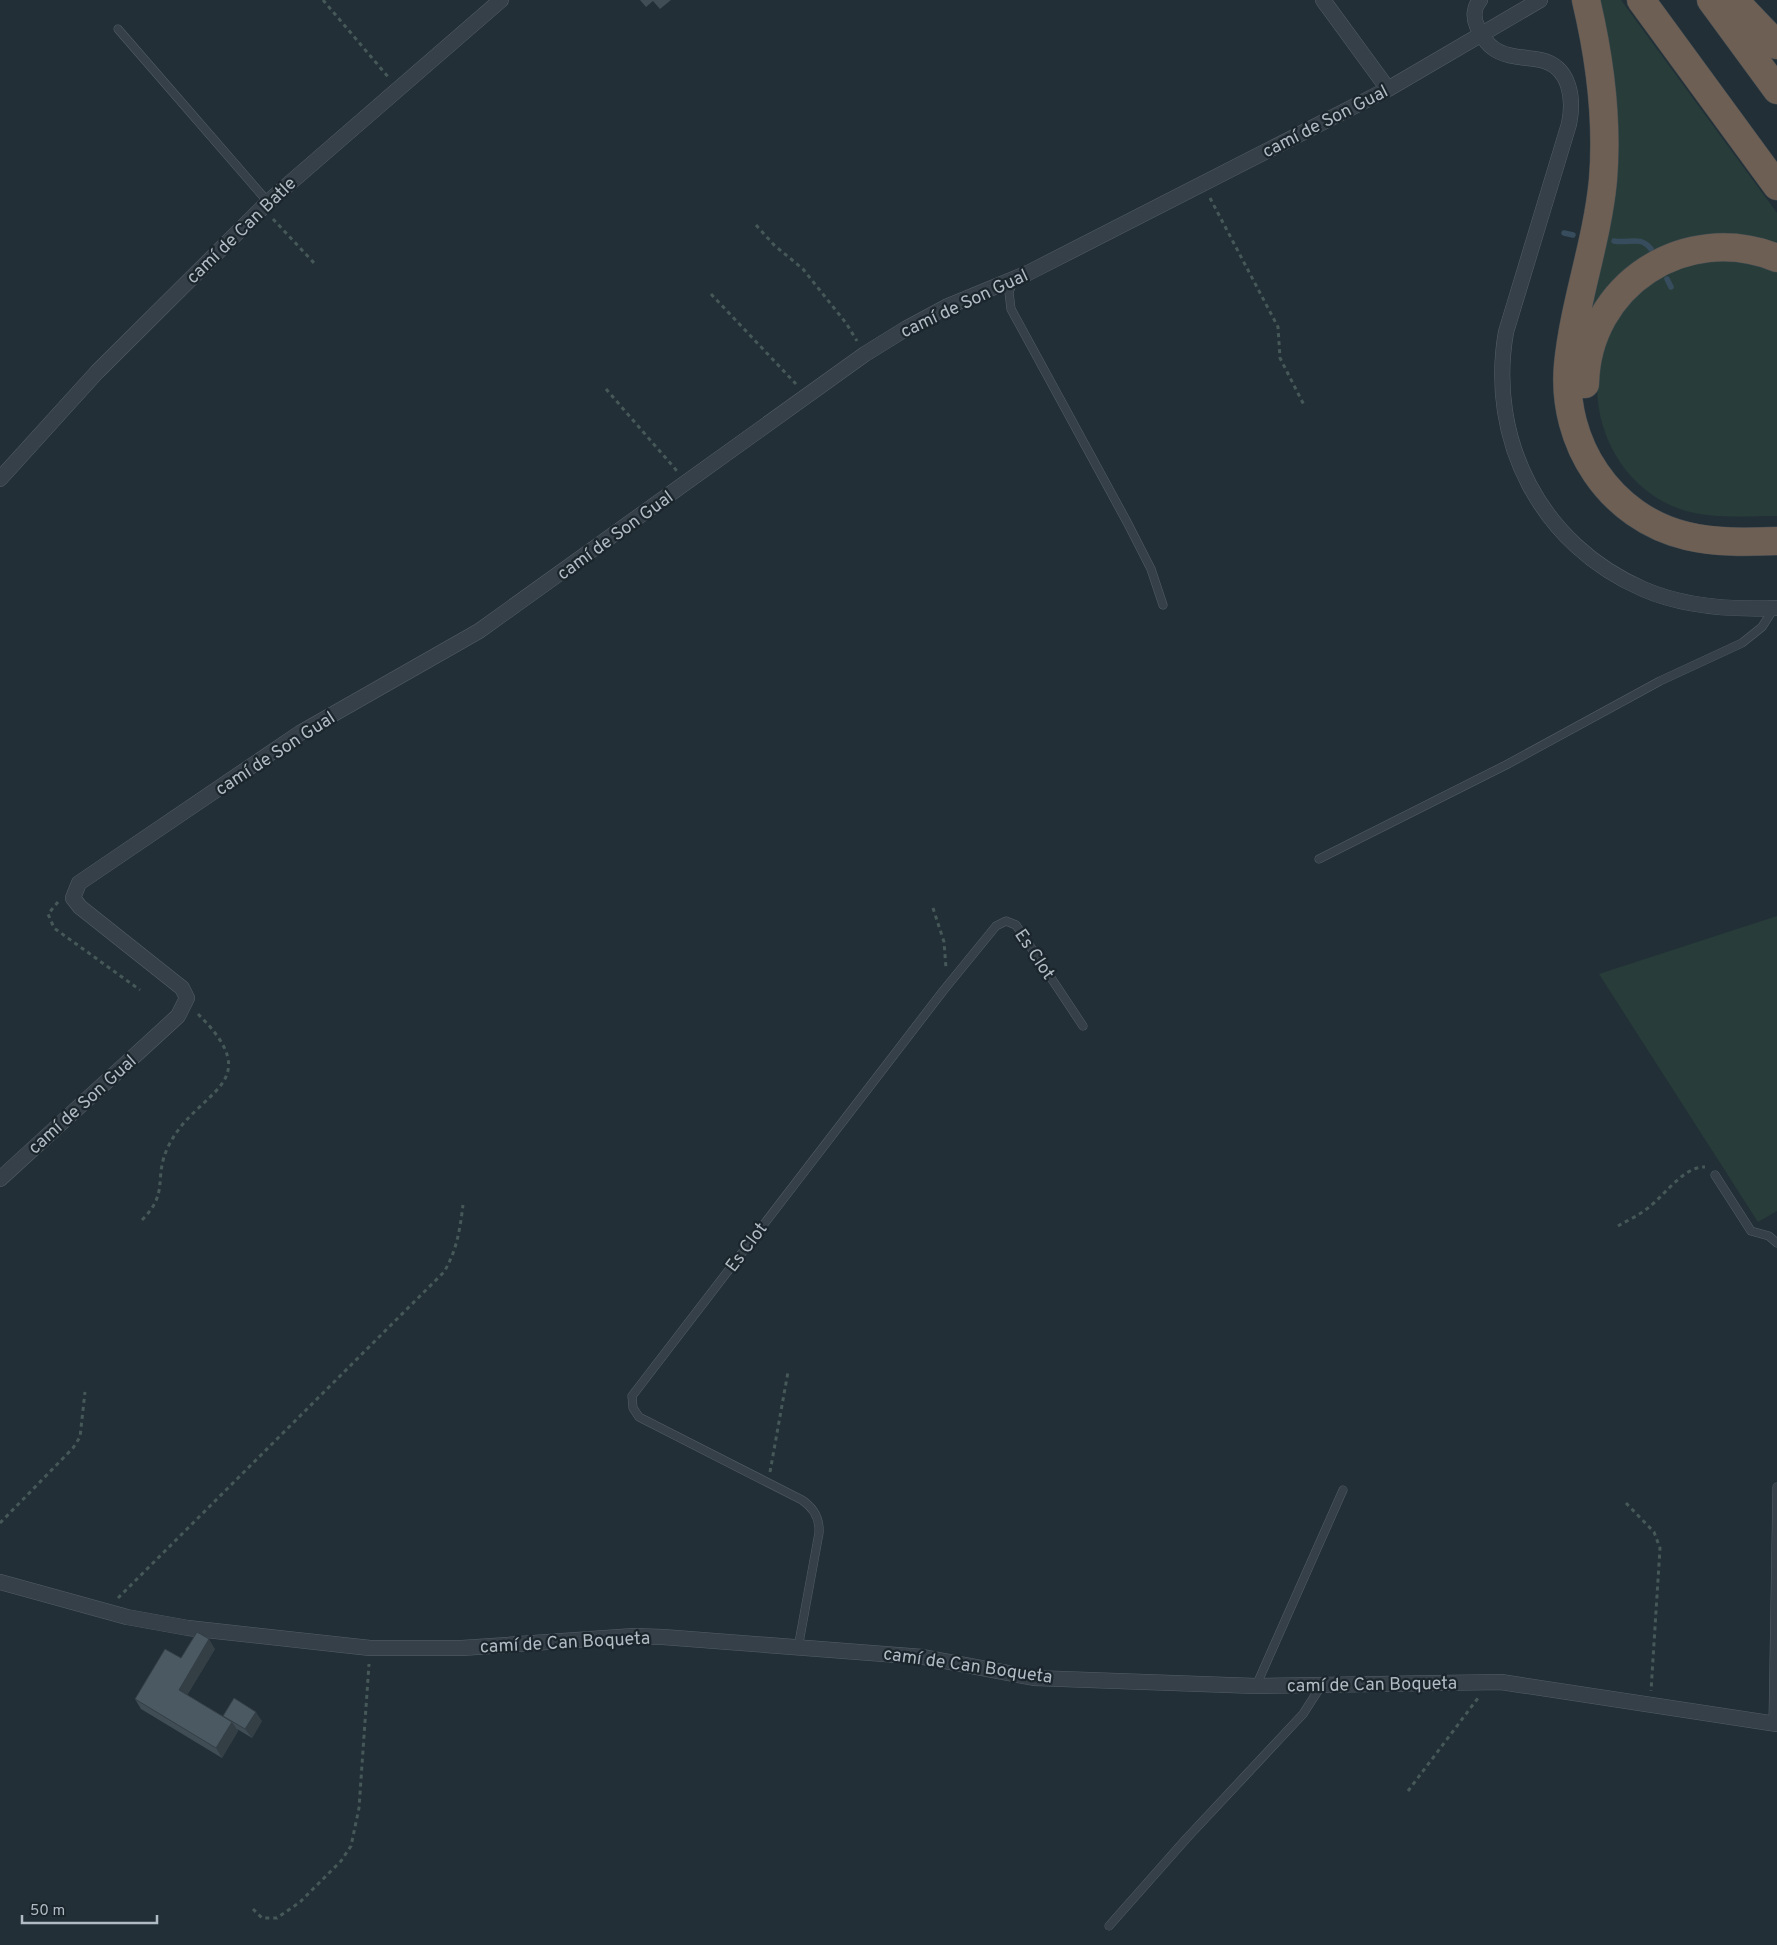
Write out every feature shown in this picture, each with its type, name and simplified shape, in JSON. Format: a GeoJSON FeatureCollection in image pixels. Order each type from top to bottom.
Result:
{"type":"FeatureCollection","features":[{"type":"Feature","properties":{"kind":"highway"},"geometry":{"type":"LineString","coordinates":[[1586,0],[1600,72],[1604,150],[1598,213],[1571,341],[1568,368],[1569,402],[1579,443],[1596,474],[1613,495],[1652,523],[1686,536],[1702,539],[1727,542],[1777,541]]}},
{"type":"Feature","properties":{"kind":"highway"},"geometry":{"type":"LineString","coordinates":[[1641,0],[1777,186]]}},
{"type":"Feature","properties":{"kind":"highway"},"geometry":{"type":"LineString","coordinates":[[1712,0],[1777,90]]}},
{"type":"Feature","properties":{"kind":"highway"},"geometry":{"type":"LineString","coordinates":[[1734,0],[1777,45]]}},
{"type":"Feature","properties":{"kind":"highway"},"geometry":{"type":"LineString","coordinates":[[1777,258],[1749,250],[1720,247],[1673,257],[1644,272],[1616,297],[1599,324],[1588,355],[1584,382],[1589,421],[1600,450],[1616,474],[1645,500],[1670,514],[1695,522],[1725,526],[1777,525]]}},
{"type":"Feature","properties":{"kind":"street","name":"camí de Can Batle"},"geometry":{"type":"LineString","coordinates":[[0,479],[97,372],[266,204],[501,0]]}},
{"type":"Feature","properties":{"kind":"street"},"geometry":{"type":"LineString","coordinates":[[1323,0],[1388,88]]}},
{"type":"Feature","properties":{"kind":"street"},"geometry":{"type":"LineString","coordinates":[[1480,0],[1475,21],[1492,48],[1504,54],[1552,64],[1564,77],[1571,98],[1569,124],[1506,332],[1502,354],[1503,398],[1506,420],[1512,445],[1527,482],[1567,536],[1603,566],[1643,589],[1680,601],[1707,606],[1775,608]]}},
{"type":"Feature","properties":{"kind":"street","name":"camí de Son Gual"},"geometry":{"type":"LineString","coordinates":[[73,898],[79,882],[300,733],[479,631],[865,354],[946,307],[1016,279],[1388,88],[1540,0]]}},
{"type":"Feature","properties":{"kind":"street"},"geometry":{"type":"LineString","coordinates":[[73,898],[80,907],[182,988],[187,998],[185,1005]]}},
{"type":"Feature","properties":{"kind":"street","name":"camí de Son Gual"},"geometry":{"type":"LineString","coordinates":[[0,1179],[178,1016],[185,1005]]}},
{"type":"Feature","properties":{"kind":"street","name":"camí de Can Boqueta"},"geometry":{"type":"LineString","coordinates":[[0,1582],[112,1613],[188,1628],[370,1648],[462,1648],[634,1636],[923,1657],[1034,1678],[1256,1686],[1501,1682],[1775,1724]]}},
{"type":"Feature","properties":{"kind":"lane"},"geometry":{"type":"LineString","coordinates":[[118,29],[266,204]]}},
{"type":"Feature","properties":{"kind":"lane"},"geometry":{"type":"LineString","coordinates":[[1016,279],[1010,285],[1011,309],[1127,522],[1151,569],[1163,605]]}},
{"type":"Feature","properties":{"kind":"lane"},"geometry":{"type":"LineString","coordinates":[[1320,859],[1506,765],[1660,681],[1742,643],[1762,627],[1775,608]]}},
{"type":"Feature","properties":{"kind":"lane","name":"Es Clot"},"geometry":{"type":"LineString","coordinates":[[798,1648],[820,1527],[816,1514],[809,1504],[639,1417],[632,1408],[632,1396],[943,991],[996,926],[1003,922],[1010,922],[1019,929],[1083,1026]]}},
{"type":"Feature","properties":{"kind":"lane"},"geometry":{"type":"LineString","coordinates":[[1715,1175],[1751,1231],[1769,1236],[1777,1243]]}},
{"type":"Feature","properties":{"kind":"lane"},"geometry":{"type":"LineString","coordinates":[[1775,1724],[1777,1487]]}},
{"type":"Feature","properties":{"kind":"lane"},"geometry":{"type":"LineString","coordinates":[[1256,1686],[1343,1490]]}},
{"type":"Feature","properties":{"kind":"lane"},"geometry":{"type":"LineString","coordinates":[[1110,1926],[1186,1839],[1303,1714],[1321,1686]]}},
{"type":"Feature","properties":{"kind":"path"},"geometry":{"type":"LineString","coordinates":[[323,0],[389,78],[402,86]]}},
{"type":"Feature","properties":{"kind":"path"},"geometry":{"type":"LineString","coordinates":[[1203,184],[1278,327],[1280,358],[1305,408]]}},
{"type":"Feature","properties":{"kind":"path"},"geometry":{"type":"LineString","coordinates":[[266,204],[278,226],[315,264]]}},
{"type":"Feature","properties":{"kind":"path"},"geometry":{"type":"LineString","coordinates":[[756,225],[774,245],[803,269],[846,323],[865,354]]}},
{"type":"Feature","properties":{"kind":"path"},"geometry":{"type":"LineString","coordinates":[[711,294],[807,396]]}},
{"type":"Feature","properties":{"kind":"path"},"geometry":{"type":"LineString","coordinates":[[606,389],[687,483]]}},
{"type":"Feature","properties":{"kind":"path"},"geometry":{"type":"LineString","coordinates":[[73,898],[60,901],[50,909],[48,914],[54,928],[140,990]]}},
{"type":"Feature","properties":{"kind":"path"},"geometry":{"type":"LineString","coordinates":[[933,908],[940,925],[946,956],[943,991]]}},
{"type":"Feature","properties":{"kind":"path"},"geometry":{"type":"LineString","coordinates":[[142,1220],[154,1208],[158,1200],[163,1157],[169,1145],[184,1124],[220,1089],[228,1074],[227,1056],[223,1046],[204,1020],[191,1007],[185,1005]]}},
{"type":"Feature","properties":{"kind":"path"},"geometry":{"type":"LineString","coordinates":[[1618,1226],[1648,1208],[1694,1169],[1705,1167],[1711,1169],[1715,1175]]}},
{"type":"Feature","properties":{"kind":"path"},"geometry":{"type":"LineString","coordinates":[[112,1613],[119,1596],[444,1272],[453,1256],[459,1236],[463,1205]]}},
{"type":"Feature","properties":{"kind":"path"},"geometry":{"type":"LineString","coordinates":[[776,1486],[771,1478],[770,1471],[788,1372]]}},
{"type":"Feature","properties":{"kind":"path"},"geometry":{"type":"LineString","coordinates":[[0,1523],[73,1448],[80,1437],[85,1392]]}},
{"type":"Feature","properties":{"kind":"path"},"geometry":{"type":"LineString","coordinates":[[1626,1503],[1654,1532],[1660,1548],[1650,1704]]}},
{"type":"Feature","properties":{"kind":"path"},"geometry":{"type":"LineString","coordinates":[[253,1909],[262,1918],[270,1920],[285,1915],[341,1861],[351,1846],[359,1808],[370,1648]]}},
{"type":"Feature","properties":{"kind":"path"},"geometry":{"type":"LineString","coordinates":[[1408,1791],[1480,1694],[1489,1687],[1501,1682]]}},
{"type":"Feature","properties":{"kind":"green space"},"geometry":{"type":"Polygon","coordinates":[[[1597,0],[1621,0],[1777,213],[1777,247],[1731,237],[1590,313],[1597,0]]]}},
{"type":"Feature","properties":{"kind":"green space"},"geometry":{"type":"Polygon","coordinates":[[[1711,261],[1745,263],[1777,272],[1777,516],[1697,514],[1655,497],[1630,475],[1612,448],[1601,417],[1597,385],[1601,352],[1614,322],[1636,295],[1653,282],[1681,269],[1711,261]]]}},
{"type":"Feature","properties":{"kind":"green space"},"geometry":{"type":"Polygon","coordinates":[[[1777,916],[1777,1211],[1758,1222],[1599,974],[1777,916]]]}},
{"type":"Feature","properties":{"kind":"building"},"geometry":{"type":"Polygon","coordinates":[[[197,1632],[209,1639],[179,1690],[232,1722],[216,1748],[135,1699],[165,1649],[181,1658],[197,1632]]]}},
{"type":"Feature","properties":{"kind":"building"},"geometry":{"type":"Polygon","coordinates":[[[234,1698],[256,1712],[245,1729],[223,1716],[234,1698]]]}},
{"type":"Feature","properties":{"kind":"waterway"},"geometry":{"type":"LineString","coordinates":[[1564,233],[1573,235]]}},
{"type":"Feature","properties":{"kind":"waterway"},"geometry":{"type":"LineString","coordinates":[[1614,241],[1643,242],[1651,249]]}},
{"type":"Feature","properties":{"kind":"waterway"},"geometry":{"type":"LineString","coordinates":[[1667,279],[1671,287]]}}]}
